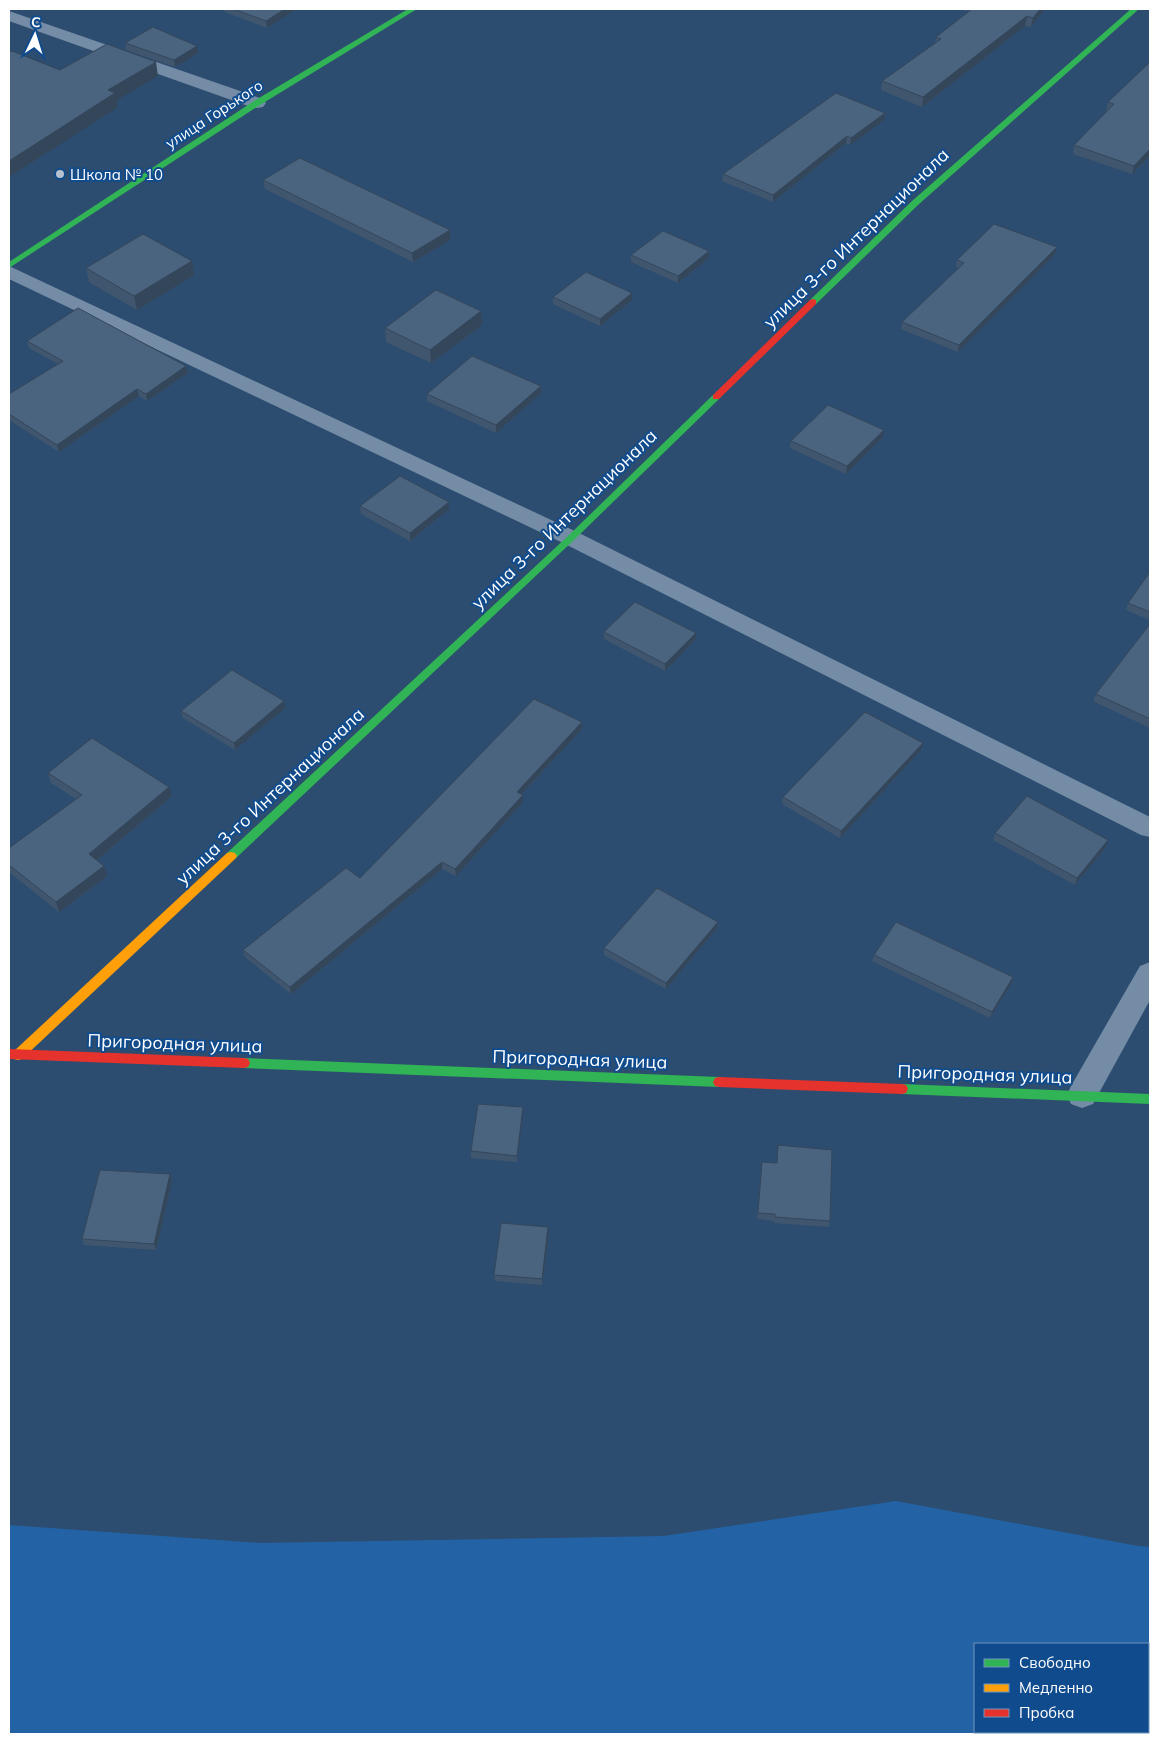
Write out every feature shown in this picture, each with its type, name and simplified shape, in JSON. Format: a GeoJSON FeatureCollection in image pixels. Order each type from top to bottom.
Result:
{"type":"FeatureCollection","features":[{"type":"Feature","properties":{"kind":"street","name":"улица Горького"},"geometry":{"type":"LineString","coordinates":[[9,266],[257,103],[413,9]]}},
{"type":"Feature","properties":{"kind":"street","name":"улица 3-го Интернационала"},"geometry":{"type":"LineString","coordinates":[[14,1054],[571,538],[915,203],[1135,9]]}},
{"type":"Feature","properties":{"kind":"street"},"geometry":{"type":"LineString","coordinates":[[1082,1095],[1150,974]]}},
{"type":"Feature","properties":{"kind":"street","name":"Пригородная улица"},"geometry":{"type":"LineString","coordinates":[[14,1054],[1150,1099]]}},
{"type":"Feature","properties":{"kind":"lane"},"geometry":{"type":"LineString","coordinates":[[9,16],[257,103]]}},
{"type":"Feature","properties":{"kind":"lane"},"geometry":{"type":"LineString","coordinates":[[9,272],[571,538],[1150,828]]}},
{"type":"Feature","properties":{"kind":"shaded area"},"geometry":{"type":"Polygon","coordinates":[[[896,1501],[1150,1547],[1150,1734],[9,1734],[9,1525],[260,1543],[664,1536],[896,1501]]]}},
{"type":"Feature","properties":{"kind":"building"},"geometry":{"type":"Polygon","coordinates":[[[233,9],[285,9],[266,21],[233,9]]]}},
{"type":"Feature","properties":{"kind":"building"},"geometry":{"type":"Polygon","coordinates":[[[972,9],[1040,9],[1033,18],[1027,16],[923,97],[882,81],[941,39],[936,37],[972,9]]]}},
{"type":"Feature","properties":{"kind":"building"},"geometry":{"type":"Polygon","coordinates":[[[153,27],[197,46],[174,60],[125,43],[153,27]]]}},
{"type":"Feature","properties":{"kind":"building"},"geometry":{"type":"Polygon","coordinates":[[[107,44],[156,62],[108,90],[115,93],[9,161],[9,52],[12,51],[60,70],[107,44]]]}},
{"type":"Feature","properties":{"kind":"building"},"geometry":{"type":"Polygon","coordinates":[[[1150,62],[1150,149],[1134,166],[1074,145],[1114,104],[1108,102],[1150,62]]]}},
{"type":"Feature","properties":{"kind":"building"},"geometry":{"type":"Polygon","coordinates":[[[836,93],[885,113],[851,138],[847,136],[773,195],[723,174],[836,93]]]}},
{"type":"Feature","properties":{"kind":"building"},"geometry":{"type":"Polygon","coordinates":[[[300,158],[450,230],[412,253],[263,180],[300,158]]]}},
{"type":"Feature","properties":{"kind":"building"},"geometry":{"type":"Polygon","coordinates":[[[994,224],[1057,247],[959,345],[902,322],[964,263],[957,260],[994,224]]]}},
{"type":"Feature","properties":{"kind":"building"},"geometry":{"type":"Polygon","coordinates":[[[663,231],[709,251],[678,276],[631,255],[663,231]]]}},
{"type":"Feature","properties":{"kind":"building"},"geometry":{"type":"Polygon","coordinates":[[[143,234],[192,261],[134,296],[86,268],[143,234]]]}},
{"type":"Feature","properties":{"kind":"building"},"geometry":{"type":"Polygon","coordinates":[[[586,272],[632,293],[600,319],[553,297],[586,272]]]}},
{"type":"Feature","properties":{"kind":"building"},"geometry":{"type":"Polygon","coordinates":[[[436,290],[481,311],[430,350],[385,328],[436,290]]]}},
{"type":"Feature","properties":{"kind":"building"},"geometry":{"type":"Polygon","coordinates":[[[78,308],[186,366],[146,394],[137,389],[57,445],[9,414],[9,394],[63,361],[27,341],[78,308]]]}},
{"type":"Feature","properties":{"kind":"building"},"geometry":{"type":"Polygon","coordinates":[[[472,356],[541,386],[496,425],[427,394],[472,356]]]}},
{"type":"Feature","properties":{"kind":"building"},"geometry":{"type":"Polygon","coordinates":[[[828,405],[884,430],[847,466],[791,441],[828,405]]]}},
{"type":"Feature","properties":{"kind":"building"},"geometry":{"type":"Polygon","coordinates":[[[400,476],[449,502],[410,533],[360,506],[400,476]]]}},
{"type":"Feature","properties":{"kind":"building"},"geometry":{"type":"Polygon","coordinates":[[[1150,572],[1150,612],[1128,603],[1150,572]]]}},
{"type":"Feature","properties":{"kind":"building"},"geometry":{"type":"Polygon","coordinates":[[[635,602],[696,633],[665,664],[604,632],[635,602]]]}},
{"type":"Feature","properties":{"kind":"building"},"geometry":{"type":"Polygon","coordinates":[[[1150,624],[1150,719],[1096,694],[1150,624]]]}},
{"type":"Feature","properties":{"kind":"building"},"geometry":{"type":"Polygon","coordinates":[[[232,670],[284,701],[234,743],[181,711],[232,670]]]}},
{"type":"Feature","properties":{"kind":"building"},"geometry":{"type":"Polygon","coordinates":[[[534,699],[582,722],[517,792],[523,795],[455,869],[442,862],[290,987],[243,950],[346,868],[360,878],[534,699]]]}},
{"type":"Feature","properties":{"kind":"building"},"geometry":{"type":"Polygon","coordinates":[[[865,712],[923,743],[841,831],[783,797],[865,712]]]}},
{"type":"Feature","properties":{"kind":"building"},"geometry":{"type":"Polygon","coordinates":[[[92,738],[169,787],[89,854],[104,866],[56,902],[9,865],[9,848],[82,795],[48,773],[92,738]]]}},
{"type":"Feature","properties":{"kind":"building"},"geometry":{"type":"Polygon","coordinates":[[[1027,796],[1108,840],[1077,878],[995,833],[1027,796]]]}},
{"type":"Feature","properties":{"kind":"building"},"geometry":{"type":"Polygon","coordinates":[[[657,888],[718,922],[666,983],[604,948],[657,888]]]}},
{"type":"Feature","properties":{"kind":"building"},"geometry":{"type":"Polygon","coordinates":[[[896,922],[1013,977],[992,1012],[874,955],[896,922]]]}},
{"type":"Feature","properties":{"kind":"building"},"geometry":{"type":"Polygon","coordinates":[[[478,1104],[523,1107],[517,1156],[471,1151],[478,1104]]]}},
{"type":"Feature","properties":{"kind":"building"},"geometry":{"type":"Polygon","coordinates":[[[778,1145],[832,1150],[830,1221],[775,1217],[775,1214],[758,1213],[762,1162],[777,1163],[778,1145]]]}},
{"type":"Feature","properties":{"kind":"building"},"geometry":{"type":"Polygon","coordinates":[[[100,1170],[170,1174],[154,1244],[82,1239],[100,1170]]]}},
{"type":"Feature","properties":{"kind":"building"},"geometry":{"type":"Polygon","coordinates":[[[501,1223],[548,1227],[542,1279],[494,1275],[501,1223]]]}},
{"type":"Feature","properties":{"kind":"traffic: fast"},"geometry":{"type":"LineString","coordinates":[[9,266],[257,103],[413,9]]}},
{"type":"Feature","properties":{"kind":"traffic: fast"},"geometry":{"type":"LineString","coordinates":[[813,302],[915,203],[1135,9]]}},
{"type":"Feature","properties":{"kind":"traffic: fast"},"geometry":{"type":"LineString","coordinates":[[231,856],[571,538],[716,397]]}},
{"type":"Feature","properties":{"kind":"traffic: fast"},"geometry":{"type":"LineString","coordinates":[[244,1063],[719,1082]]}},
{"type":"Feature","properties":{"kind":"traffic: fast"},"geometry":{"type":"LineString","coordinates":[[902,1089],[1150,1099]]}},
{"type":"Feature","properties":{"kind":"traffic: slow"},"geometry":{"type":"LineString","coordinates":[[18,1055],[231,856]]}},
{"type":"Feature","properties":{"kind":"traffic: jam"},"geometry":{"type":"LineString","coordinates":[[716,397],[813,302]]}},
{"type":"Feature","properties":{"kind":"traffic: jam"},"geometry":{"type":"LineString","coordinates":[[9,1054],[244,1063]]}},
{"type":"Feature","properties":{"kind":"traffic: jam"},"geometry":{"type":"LineString","coordinates":[[719,1082],[902,1089]]}},
{"type":"Feature","properties":{"kind":"place","name":"Школа № 10"},"geometry":{"type":"Point","coordinates":[60,174]}}]}
